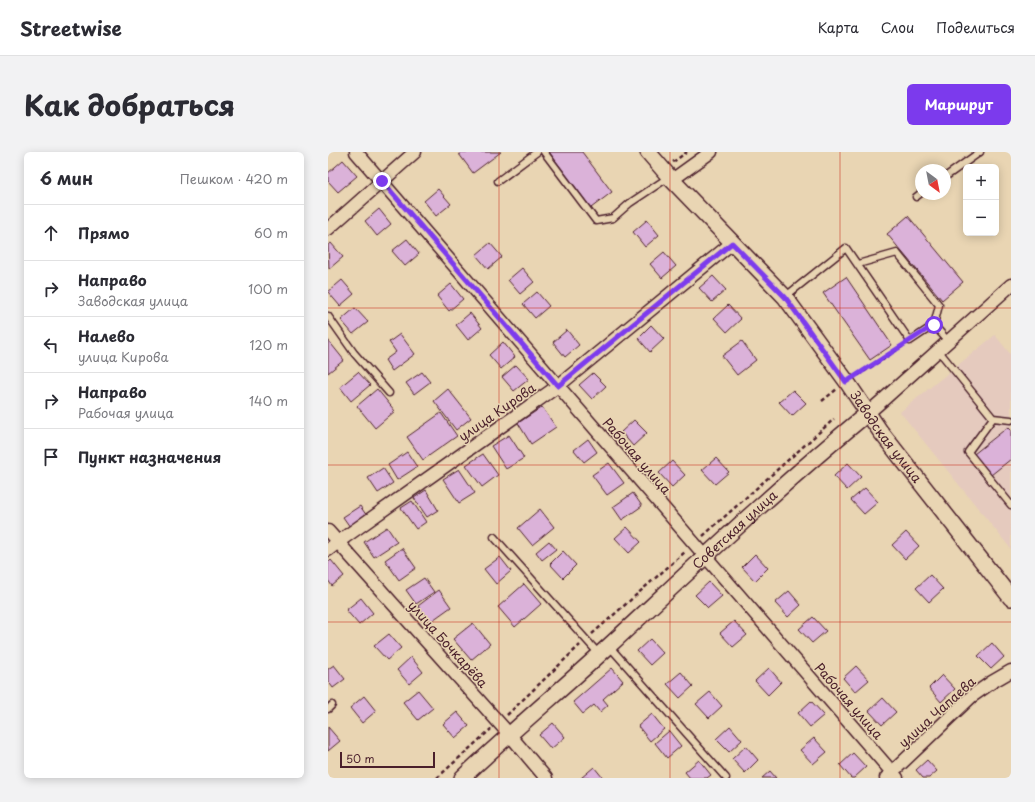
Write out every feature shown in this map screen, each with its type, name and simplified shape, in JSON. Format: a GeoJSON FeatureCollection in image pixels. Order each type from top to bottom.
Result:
{"type":"FeatureCollection","features":[{"type":"Feature","properties":{"kind":"street","name":"Рабочая улица"},"geometry":{"type":"LineString","coordinates":[[356,152],[695,543],[891,776]]}},
{"type":"Feature","properties":{"kind":"street"},"geometry":{"type":"LineString","coordinates":[[328,229],[415,152]]}},
{"type":"Feature","properties":{"kind":"street","name":"Заводская улица"},"geometry":{"type":"LineString","coordinates":[[648,152],[670,174],[732,243],[785,297],[880,431],[1011,598]]}},
{"type":"Feature","properties":{"kind":"street"},"geometry":{"type":"LineString","coordinates":[[670,174],[711,152]]}},
{"type":"Feature","properties":{"kind":"street","name":"улица Кирова"},"geometry":{"type":"LineString","coordinates":[[328,550],[558,386],[732,243]]}},
{"type":"Feature","properties":{"kind":"street","name":"Советская улица"},"geometry":{"type":"LineString","coordinates":[[462,778],[706,556],[1011,285]]}},
{"type":"Feature","properties":{"kind":"street","name":"улица Бочкарёва"},"geometry":{"type":"LineString","coordinates":[[328,531],[499,722],[546,778]]}},
{"type":"Feature","properties":{"kind":"street","name":"улица Чапаева"},"geometry":{"type":"LineString","coordinates":[[891,776],[972,696],[992,682],[1011,672]]}},
{"type":"Feature","properties":{"kind":"lane"},"geometry":{"type":"LineString","coordinates":[[498,181],[537,152]]}},
{"type":"Feature","properties":{"kind":"lane"},"geometry":{"type":"LineString","coordinates":[[544,152],[596,221],[613,218],[630,203],[670,174]]}},
{"type":"Feature","properties":{"kind":"lane"},"geometry":{"type":"LineString","coordinates":[[951,173],[980,152]]}},
{"type":"Feature","properties":{"kind":"lane"},"geometry":{"type":"LineString","coordinates":[[785,297],[846,248],[910,341],[934,325],[939,304],[897,253],[858,264]]}},
{"type":"Feature","properties":{"kind":"lane"},"geometry":{"type":"LineString","coordinates":[[328,316],[354,354],[389,393]]}},
{"type":"Feature","properties":{"kind":"lane"},"geometry":{"type":"LineString","coordinates":[[934,325],[948,341]]}},
{"type":"Feature","properties":{"kind":"lane"},"geometry":{"type":"LineString","coordinates":[[938,350],[993,418],[1011,420]]}},
{"type":"Feature","properties":{"kind":"lane"},"geometry":{"type":"LineString","coordinates":[[993,418],[968,452],[1011,505]]}},
{"type":"Feature","properties":{"kind":"lane"},"geometry":{"type":"LineString","coordinates":[[494,537],[586,640],[604,650],[726,778]]}},
{"type":"Feature","properties":{"kind":"path"},"geometry":{"type":"LineString","coordinates":[[670,174],[687,152]]}},
{"type":"Feature","properties":{"kind":"path"},"geometry":{"type":"LineString","coordinates":[[822,402],[846,382],[910,341]]}},
{"type":"Feature","properties":{"kind":"path"},"geometry":{"type":"LineString","coordinates":[[437,778],[586,640],[834,419]]}},
{"type":"Feature","properties":{"kind":"shaded area"},"geometry":{"type":"Polygon","coordinates":[[[995,335],[1011,355],[1011,549],[900,412],[995,335]]]}},
{"type":"Feature","properties":{"kind":"building"},"geometry":{"type":"Polygon","coordinates":[[[461,152],[501,152],[473,173],[459,154],[461,152]]]}},
{"type":"Feature","properties":{"kind":"building"},"geometry":{"type":"Polygon","coordinates":[[[549,152],[582,152],[612,192],[591,208],[549,152]]]}},
{"type":"Feature","properties":{"kind":"building"},"geometry":{"type":"Polygon","coordinates":[[[343,160],[357,176],[338,192],[328,181],[328,173],[343,160]]]}},
{"type":"Feature","properties":{"kind":"building"},"geometry":{"type":"Polygon","coordinates":[[[438,189],[451,204],[436,216],[424,201],[438,189]]]}},
{"type":"Feature","properties":{"kind":"building"},"geometry":{"type":"Polygon","coordinates":[[[379,209],[391,224],[377,236],[365,221],[379,209]]]}},
{"type":"Feature","properties":{"kind":"building"},"geometry":{"type":"Polygon","coordinates":[[[908,216],[963,282],[942,300],[887,234],[908,216]]]}},
{"type":"Feature","properties":{"kind":"building"},"geometry":{"type":"Polygon","coordinates":[[[647,220],[659,235],[645,247],[633,232],[647,220]]]}},
{"type":"Feature","properties":{"kind":"building"},"geometry":{"type":"Polygon","coordinates":[[[407,239],[419,254],[405,266],[392,251],[407,239]]]}},
{"type":"Feature","properties":{"kind":"building"},"geometry":{"type":"Polygon","coordinates":[[[331,243],[343,257],[329,269],[328,245],[331,243]]]}},
{"type":"Feature","properties":{"kind":"building"},"geometry":{"type":"Polygon","coordinates":[[[490,243],[502,257],[488,269],[476,255],[490,243]]]}},
{"type":"Feature","properties":{"kind":"building"},"geometry":{"type":"Polygon","coordinates":[[[664,252],[676,266],[662,278],[650,264],[664,252]]]}},
{"type":"Feature","properties":{"kind":"building"},"geometry":{"type":"Polygon","coordinates":[[[522,268],[534,282],[520,294],[508,280],[522,268]]]}},
{"type":"Feature","properties":{"kind":"building"},"geometry":{"type":"Polygon","coordinates":[[[713,276],[726,290],[712,302],[699,288],[713,276]]]}},
{"type":"Feature","properties":{"kind":"building"},"geometry":{"type":"Polygon","coordinates":[[[846,277],[892,345],[870,360],[823,293],[846,277]]]}},
{"type":"Feature","properties":{"kind":"building"},"geometry":{"type":"Polygon","coordinates":[[[342,280],[354,294],[340,306],[328,292],[342,280]]]}},
{"type":"Feature","properties":{"kind":"building"},"geometry":{"type":"Polygon","coordinates":[[[451,284],[463,299],[449,311],[437,296],[451,284]]]}},
{"type":"Feature","properties":{"kind":"building"},"geometry":{"type":"Polygon","coordinates":[[[537,292],[549,306],[535,318],[523,304],[537,292]]]}},
{"type":"Feature","properties":{"kind":"building"},"geometry":{"type":"Polygon","coordinates":[[[728,305],[741,319],[727,332],[714,318],[728,305]]]}},
{"type":"Feature","properties":{"kind":"building"},"geometry":{"type":"Polygon","coordinates":[[[355,308],[368,322],[353,334],[341,320],[355,308]]]}},
{"type":"Feature","properties":{"kind":"building"},"geometry":{"type":"Polygon","coordinates":[[[470,313],[482,328],[468,340],[456,325],[470,313]]]}},
{"type":"Feature","properties":{"kind":"building"},"geometry":{"type":"Polygon","coordinates":[[[651,325],[664,339],[650,352],[638,338],[651,325]]]}},
{"type":"Feature","properties":{"kind":"building"},"geometry":{"type":"Polygon","coordinates":[[[567,330],[579,345],[565,357],[553,342],[567,330]]]}},
{"type":"Feature","properties":{"kind":"building"},"geometry":{"type":"Polygon","coordinates":[[[400,334],[415,354],[392,371],[385,360],[396,352],[389,342],[400,334]]]}},
{"type":"Feature","properties":{"kind":"building"},"geometry":{"type":"Polygon","coordinates":[[[328,340],[344,360],[328,373],[328,340]]]}},
{"type":"Feature","properties":{"kind":"building"},"geometry":{"type":"Polygon","coordinates":[[[742,341],[756,360],[737,375],[722,356],[742,341]]]}},
{"type":"Feature","properties":{"kind":"building"},"geometry":{"type":"Polygon","coordinates":[[[503,342],[515,357],[501,369],[489,355],[503,342]]]}},
{"type":"Feature","properties":{"kind":"building"},"geometry":{"type":"Polygon","coordinates":[[[516,365],[529,379],[514,391],[502,377],[516,365]]]}},
{"type":"Feature","properties":{"kind":"building"},"geometry":{"type":"Polygon","coordinates":[[[358,372],[370,385],[351,401],[340,387],[358,372]]]}},
{"type":"Feature","properties":{"kind":"building"},"geometry":{"type":"Polygon","coordinates":[[[422,372],[430,382],[414,394],[406,383],[422,372]]]}},
{"type":"Feature","properties":{"kind":"building"},"geometry":{"type":"Polygon","coordinates":[[[593,373],[606,386],[592,399],[579,385],[593,373]]]}},
{"type":"Feature","properties":{"kind":"building"},"geometry":{"type":"Polygon","coordinates":[[[377,389],[395,411],[375,428],[357,406],[377,389]]]}},
{"type":"Feature","properties":{"kind":"building"},"geometry":{"type":"Polygon","coordinates":[[[448,389],[471,418],[456,430],[434,401],[448,389]]]}},
{"type":"Feature","properties":{"kind":"building"},"geometry":{"type":"Polygon","coordinates":[[[793,390],[806,403],[792,416],[779,402],[793,390]]]}},
{"type":"Feature","properties":{"kind":"building"},"geometry":{"type":"Polygon","coordinates":[[[542,407],[556,427],[531,444],[518,423],[542,407]]]}},
{"type":"Feature","properties":{"kind":"building"},"geometry":{"type":"Polygon","coordinates":[[[441,413],[457,436],[423,460],[407,437],[441,413]]]}},
{"type":"Feature","properties":{"kind":"building"},"geometry":{"type":"Polygon","coordinates":[[[634,420],[647,433],[633,446],[621,432],[634,420]]]}},
{"type":"Feature","properties":{"kind":"building"},"geometry":{"type":"Polygon","coordinates":[[[1008,427],[1011,430],[1011,459],[991,475],[974,454],[1008,427]]]}},
{"type":"Feature","properties":{"kind":"building"},"geometry":{"type":"Polygon","coordinates":[[[509,435],[524,458],[506,469],[491,446],[509,435]]]}},
{"type":"Feature","properties":{"kind":"building"},"geometry":{"type":"Polygon","coordinates":[[[588,439],[597,452],[584,462],[574,450],[588,439]]]}},
{"type":"Feature","properties":{"kind":"building"},"geometry":{"type":"Polygon","coordinates":[[[407,452],[417,467],[397,480],[388,465],[407,452]]]}},
{"type":"Feature","properties":{"kind":"building"},"geometry":{"type":"Polygon","coordinates":[[[483,454],[498,475],[482,487],[466,465],[483,454]]]}},
{"type":"Feature","properties":{"kind":"building"},"geometry":{"type":"Polygon","coordinates":[[[716,458],[729,472],[715,484],[702,470],[716,458]]]}},
{"type":"Feature","properties":{"kind":"building"},"geometry":{"type":"Polygon","coordinates":[[[672,461],[685,475],[672,487],[659,473],[672,461]]]}},
{"type":"Feature","properties":{"kind":"building"},"geometry":{"type":"Polygon","coordinates":[[[609,463],[624,483],[607,495],[592,475],[609,463]]]}},
{"type":"Feature","properties":{"kind":"building"},"geometry":{"type":"Polygon","coordinates":[[[848,463],[861,477],[847,490],[834,476],[848,463]]]}},
{"type":"Feature","properties":{"kind":"building"},"geometry":{"type":"Polygon","coordinates":[[[383,468],[393,483],[378,493],[368,478],[383,468]]]}},
{"type":"Feature","properties":{"kind":"building"},"geometry":{"type":"Polygon","coordinates":[[[459,469],[475,493],[459,503],[443,479],[459,469]]]}},
{"type":"Feature","properties":{"kind":"building"},"geometry":{"type":"Polygon","coordinates":[[[865,488],[878,502],[864,514],[851,500],[865,488]]]}},
{"type":"Feature","properties":{"kind":"building"},"geometry":{"type":"Polygon","coordinates":[[[426,490],[438,510],[427,517],[414,498],[426,490]]]}},
{"type":"Feature","properties":{"kind":"building"},"geometry":{"type":"Polygon","coordinates":[[[633,493],[642,506],[622,520],[613,507],[633,493]]]}},
{"type":"Feature","properties":{"kind":"building"},"geometry":{"type":"Polygon","coordinates":[[[412,501],[426,522],[416,529],[401,508],[412,501]]]}},
{"type":"Feature","properties":{"kind":"building"},"geometry":{"type":"Polygon","coordinates":[[[360,506],[367,516],[350,527],[343,517],[360,506]]]}},
{"type":"Feature","properties":{"kind":"building"},"geometry":{"type":"Polygon","coordinates":[[[540,509],[554,527],[532,545],[518,528],[540,509]]]}},
{"type":"Feature","properties":{"kind":"building"},"geometry":{"type":"Polygon","coordinates":[[[387,527],[397,542],[374,557],[364,542],[387,527]]]}},
{"type":"Feature","properties":{"kind":"building"},"geometry":{"type":"Polygon","coordinates":[[[627,527],[641,542],[629,553],[615,538],[627,527]]]}},
{"type":"Feature","properties":{"kind":"building"},"geometry":{"type":"Polygon","coordinates":[[[906,532],[919,546],[905,559],[892,545],[906,532]]]}},
{"type":"Feature","properties":{"kind":"building"},"geometry":{"type":"Polygon","coordinates":[[[549,541],[556,549],[542,560],[536,552],[549,541]]]}},
{"type":"Feature","properties":{"kind":"building"},"geometry":{"type":"Polygon","coordinates":[[[402,548],[416,568],[399,580],[385,560],[402,548]]]}},
{"type":"Feature","properties":{"kind":"building"},"geometry":{"type":"Polygon","coordinates":[[[563,551],[576,565],[563,578],[550,564],[563,551]]]}},
{"type":"Feature","properties":{"kind":"building"},"geometry":{"type":"Polygon","coordinates":[[[755,554],[768,568],[755,581],[742,567],[755,554]]]}},
{"type":"Feature","properties":{"kind":"building"},"geometry":{"type":"Polygon","coordinates":[[[500,557],[511,571],[496,584],[484,569],[500,557]]]}},
{"type":"Feature","properties":{"kind":"building"},"geometry":{"type":"Polygon","coordinates":[[[331,560],[344,576],[332,586],[328,580],[328,563],[331,560]]]}},
{"type":"Feature","properties":{"kind":"building"},"geometry":{"type":"Polygon","coordinates":[[[930,575],[943,589],[929,602],[916,588],[930,575]]]}},
{"type":"Feature","properties":{"kind":"building"},"geometry":{"type":"Polygon","coordinates":[[[424,578],[434,592],[416,604],[406,590],[424,578]]]}},
{"type":"Feature","properties":{"kind":"building"},"geometry":{"type":"Polygon","coordinates":[[[709,582],[722,596],[708,608],[695,595],[709,582]]]}},
{"type":"Feature","properties":{"kind":"building"},"geometry":{"type":"Polygon","coordinates":[[[524,584],[541,604],[515,627],[498,607],[524,584]]]}},
{"type":"Feature","properties":{"kind":"building"},"geometry":{"type":"Polygon","coordinates":[[[439,590],[451,607],[430,622],[418,606],[439,590]]]}},
{"type":"Feature","properties":{"kind":"building"},"geometry":{"type":"Polygon","coordinates":[[[789,591],[801,605],[788,617],[775,603],[789,591]]]}},
{"type":"Feature","properties":{"kind":"building"},"geometry":{"type":"Polygon","coordinates":[[[361,598],[373,613],[359,625],[346,610],[361,598]]]}},
{"type":"Feature","properties":{"kind":"building"},"geometry":{"type":"Polygon","coordinates":[[[813,617],[826,631],[812,643],[799,629],[813,617]]]}},
{"type":"Feature","properties":{"kind":"building"},"geometry":{"type":"Polygon","coordinates":[[[734,621],[747,635],[733,647],[720,633],[734,621]]]}},
{"type":"Feature","properties":{"kind":"building"},"geometry":{"type":"Polygon","coordinates":[[[473,623],[490,644],[471,660],[453,639],[473,623]]]}},
{"type":"Feature","properties":{"kind":"building"},"geometry":{"type":"Polygon","coordinates":[[[389,634],[401,648],[387,660],[374,646],[389,634]]]}},
{"type":"Feature","properties":{"kind":"building"},"geometry":{"type":"Polygon","coordinates":[[[650,639],[663,653],[650,665],[637,651],[650,639]]]}},
{"type":"Feature","properties":{"kind":"building"},"geometry":{"type":"Polygon","coordinates":[[[992,643],[1004,657],[991,669],[978,656],[992,643]]]}},
{"type":"Feature","properties":{"kind":"building"},"geometry":{"type":"Polygon","coordinates":[[[411,657],[423,672],[409,684],[397,670],[411,657]]]}},
{"type":"Feature","properties":{"kind":"building"},"geometry":{"type":"Polygon","coordinates":[[[334,665],[345,679],[333,688],[328,681],[328,669],[334,665]]]}},
{"type":"Feature","properties":{"kind":"building"},"geometry":{"type":"Polygon","coordinates":[[[856,666],[869,680],[855,692],[843,678],[856,666]]]}},
{"type":"Feature","properties":{"kind":"building"},"geometry":{"type":"Polygon","coordinates":[[[612,668],[623,681],[603,699],[608,705],[600,712],[594,705],[583,714],[573,702],[612,668]]]}},
{"type":"Feature","properties":{"kind":"building"},"geometry":{"type":"Polygon","coordinates":[[[769,668],[781,682],[768,695],[755,681],[769,668]]]}},
{"type":"Feature","properties":{"kind":"building"},"geometry":{"type":"Polygon","coordinates":[[[681,672],[693,686],[680,698],[667,684],[681,672]]]}},
{"type":"Feature","properties":{"kind":"building"},"geometry":{"type":"Polygon","coordinates":[[[942,675],[955,689],[941,702],[929,688],[942,675]]]}},
{"type":"Feature","properties":{"kind":"building"},"geometry":{"type":"Polygon","coordinates":[[[418,690],[433,708],[418,720],[403,702],[418,690]]]}},
{"type":"Feature","properties":{"kind":"building"},"geometry":{"type":"Polygon","coordinates":[[[710,692],[722,706],[709,718],[696,704],[710,692]]]}},
{"type":"Feature","properties":{"kind":"building"},"geometry":{"type":"Polygon","coordinates":[[[364,696],[376,711],[362,723],[350,708],[364,696]]]}},
{"type":"Feature","properties":{"kind":"building"},"geometry":{"type":"Polygon","coordinates":[[[883,698],[896,712],[882,725],[869,711],[883,698]]]}},
{"type":"Feature","properties":{"kind":"building"},"geometry":{"type":"Polygon","coordinates":[[[811,701],[824,715],[810,727],[798,713],[811,701]]]}},
{"type":"Feature","properties":{"kind":"building"},"geometry":{"type":"Polygon","coordinates":[[[457,712],[469,726],[455,738],[443,724],[457,712]]]}},
{"type":"Feature","properties":{"kind":"building"},"geometry":{"type":"Polygon","coordinates":[[[652,714],[664,729],[650,741],[638,726],[652,714]]]}},
{"type":"Feature","properties":{"kind":"building"},"geometry":{"type":"Polygon","coordinates":[[[553,723],[565,737],[551,749],[539,735],[553,723]]]}},
{"type":"Feature","properties":{"kind":"building"},"geometry":{"type":"Polygon","coordinates":[[[730,726],[742,740],[729,752],[716,739],[730,726]]]}},
{"type":"Feature","properties":{"kind":"building"},"geometry":{"type":"Polygon","coordinates":[[[328,727],[340,741],[328,751],[328,727]]]}},
{"type":"Feature","properties":{"kind":"building"},"geometry":{"type":"Polygon","coordinates":[[[669,731],[681,746],[667,758],[655,743],[669,731]]]}},
{"type":"Feature","properties":{"kind":"building"},"geometry":{"type":"Polygon","coordinates":[[[814,738],[827,752],[813,764],[800,750],[814,738]]]}},
{"type":"Feature","properties":{"kind":"building"},"geometry":{"type":"Polygon","coordinates":[[[746,746],[758,760],[745,773],[732,759],[746,746]]]}},
{"type":"Feature","properties":{"kind":"building"},"geometry":{"type":"Polygon","coordinates":[[[853,753],[866,767],[854,778],[851,778],[840,765],[853,753]]]}},
{"type":"Feature","properties":{"kind":"building"},"geometry":{"type":"Polygon","coordinates":[[[699,760],[711,775],[707,778],[690,778],[685,772],[699,760]]]}},
{"type":"Feature","properties":{"kind":"building"},"geometry":{"type":"Polygon","coordinates":[[[927,760],[937,771],[929,778],[923,778],[916,770],[927,760]]]}},
{"type":"Feature","properties":{"kind":"building"},"geometry":{"type":"Polygon","coordinates":[[[594,767],[603,778],[581,778],[594,767]]]}},
{"type":"Feature","properties":{"kind":"building"},"geometry":{"type":"Polygon","coordinates":[[[770,771],[776,778],[762,778],[770,771]]]}},
{"type":"Feature","properties":{"kind":"route"},"geometry":{"type":"LineString","coordinates":[[382,181],[558,386],[732,243],[785,297],[846,382],[934,325]]}}]}
